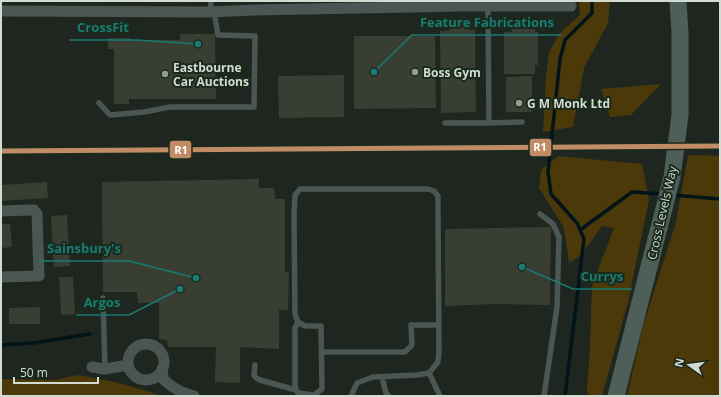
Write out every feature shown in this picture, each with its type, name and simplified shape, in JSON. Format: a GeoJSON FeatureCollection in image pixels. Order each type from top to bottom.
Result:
{"type":"FeatureCollection","features":[{"type":"Feature","properties":{"kind":"main road","name":"Cross Levels Way"},"geometry":{"type":"LineString","coordinates":[[616,396],[672,177],[680,115],[680,34],[678,1]]}},
{"type":"Feature","properties":{"kind":"street"},"geometry":{"type":"LineString","coordinates":[[1,11],[212,12],[254,6],[463,3],[488,6],[571,6]]}},
{"type":"Feature","properties":{"kind":"street"},"geometry":{"type":"LineString","coordinates":[[1,211],[34,210],[37,214],[39,276],[1,277]]}},
{"type":"Feature","properties":{"kind":"street"},"geometry":{"type":"LineString","coordinates":[[162,369],[159,374],[149,380],[138,378],[133,375],[128,365],[130,354],[137,346],[142,345],[148,345],[158,349],[163,359],[163,379],[181,393],[194,396]]}},
{"type":"Feature","properties":{"kind":"street"},"geometry":{"type":"LineString","coordinates":[[92,367],[105,369],[128,365]]}},
{"type":"Feature","properties":{"kind":"lane"},"geometry":{"type":"LineString","coordinates":[[99,103],[110,115],[170,108],[254,107],[255,36],[218,35],[212,12],[211,1]]}},
{"type":"Feature","properties":{"kind":"lane"},"geometry":{"type":"LineString","coordinates":[[488,6],[489,123]]}},
{"type":"Feature","properties":{"kind":"lane"},"geometry":{"type":"LineString","coordinates":[[445,123],[522,122]]}},
{"type":"Feature","properties":{"kind":"lane"},"geometry":{"type":"LineString","coordinates":[[255,365],[254,375],[256,378],[296,390],[298,393],[313,395],[322,389],[321,326],[305,326],[298,322],[295,314],[294,215],[295,195],[300,189],[428,189],[434,191],[438,196],[438,362],[429,373],[373,377],[357,383],[351,396]]}},
{"type":"Feature","properties":{"kind":"lane"},"geometry":{"type":"LineString","coordinates":[[540,214],[553,224],[559,237],[557,307],[544,396]]}},
{"type":"Feature","properties":{"kind":"lane"},"geometry":{"type":"LineString","coordinates":[[104,298],[105,369]]}},
{"type":"Feature","properties":{"kind":"lane"},"geometry":{"type":"LineString","coordinates":[[296,390],[294,384],[295,328],[298,322]]}},
{"type":"Feature","properties":{"kind":"lane"},"geometry":{"type":"LineString","coordinates":[[322,352],[405,352],[412,345],[411,325],[439,325]]}},
{"type":"Feature","properties":{"kind":"lane"},"geometry":{"type":"LineString","coordinates":[[429,373],[440,396]]}},
{"type":"Feature","properties":{"kind":"lane"},"geometry":{"type":"LineString","coordinates":[[382,377],[386,393],[389,396]]}},
{"type":"Feature","properties":{"kind":"shaded area"},"geometry":{"type":"Polygon","coordinates":[[[579,1],[610,1],[608,23],[584,68],[573,127],[543,132],[546,76],[549,53],[559,34],[580,15],[579,1]]]}},
{"type":"Feature","properties":{"kind":"shaded area"},"geometry":{"type":"Polygon","coordinates":[[[661,84],[631,115],[610,117],[601,89],[661,84]]]}},
{"type":"Feature","properties":{"kind":"shaded area"},"geometry":{"type":"Polygon","coordinates":[[[688,155],[720,156],[720,396],[627,396],[643,326],[676,222],[688,155]]]}},
{"type":"Feature","properties":{"kind":"shaded area"},"geometry":{"type":"Polygon","coordinates":[[[558,156],[642,164],[649,200],[628,302],[602,396],[589,396],[587,390],[592,285],[614,228],[602,226],[582,254],[569,263],[564,228],[539,188],[541,170],[558,156]]]}},
{"type":"Feature","properties":{"kind":"shaded area"},"geometry":{"type":"Polygon","coordinates":[[[77,375],[142,389],[163,396],[1,396],[1,379],[55,380],[77,375]]]}},
{"type":"Feature","properties":{"kind":"building"},"geometry":{"type":"Polygon","coordinates":[[[469,25],[469,30],[475,30],[476,112],[441,113],[440,31],[449,31],[449,26],[469,25]]]}},
{"type":"Feature","properties":{"kind":"building"},"geometry":{"type":"Polygon","coordinates":[[[511,26],[531,26],[531,29],[535,29],[535,32],[538,32],[538,65],[535,65],[535,74],[504,74],[504,32],[512,32],[511,26]]]}},
{"type":"Feature","properties":{"kind":"building","name":"Eastbourne Car Auctions"},"geometry":{"type":"Polygon","coordinates":[[[180,34],[215,34],[216,99],[129,99],[129,104],[114,104],[114,49],[108,49],[108,38],[130,38],[131,40],[180,40],[180,34]]]}},
{"type":"Feature","properties":{"kind":"building"},"geometry":{"type":"Polygon","coordinates":[[[354,36],[435,36],[436,108],[354,109],[354,36]]]}},
{"type":"Feature","properties":{"kind":"building"},"geometry":{"type":"Polygon","coordinates":[[[344,75],[344,117],[279,118],[278,76],[344,75]]]}},
{"type":"Feature","properties":{"kind":"building"},"geometry":{"type":"Polygon","coordinates":[[[532,76],[532,112],[506,112],[506,77],[532,76]]]}},
{"type":"Feature","properties":{"kind":"building"},"geometry":{"type":"Polygon","coordinates":[[[259,179],[259,188],[274,188],[275,199],[285,199],[285,272],[289,273],[288,310],[279,310],[279,349],[240,347],[240,383],[215,382],[216,347],[168,347],[167,340],[159,339],[159,303],[138,303],[137,292],[103,292],[102,182],[259,179]]]}},
{"type":"Feature","properties":{"kind":"building"},"geometry":{"type":"Polygon","coordinates":[[[47,182],[48,198],[1,201],[1,185],[47,182]]]}},
{"type":"Feature","properties":{"kind":"building"},"geometry":{"type":"Polygon","coordinates":[[[67,215],[70,266],[54,267],[51,216],[67,215]]]}},
{"type":"Feature","properties":{"kind":"building"},"geometry":{"type":"Polygon","coordinates":[[[1,224],[10,224],[12,247],[1,248],[1,224]]]}},
{"type":"Feature","properties":{"kind":"building"},"geometry":{"type":"Polygon","coordinates":[[[551,227],[550,305],[494,304],[445,306],[445,229],[551,227]]]}},
{"type":"Feature","properties":{"kind":"building"},"geometry":{"type":"Polygon","coordinates":[[[59,277],[73,277],[75,314],[61,315],[59,277]]]}},
{"type":"Feature","properties":{"kind":"building"},"geometry":{"type":"Polygon","coordinates":[[[40,307],[40,324],[9,324],[9,308],[40,307]]]}},
{"type":"Feature","properties":{"kind":"waterway"},"geometry":{"type":"LineString","coordinates":[[565,396],[584,239],[577,223],[551,194],[548,172],[560,59],[565,40],[592,13],[592,1]]}},
{"type":"Feature","properties":{"kind":"waterway"},"geometry":{"type":"LineString","coordinates":[[580,230],[632,192],[662,194]]}},
{"type":"Feature","properties":{"kind":"waterway"},"geometry":{"type":"LineString","coordinates":[[672,195],[720,199]]}},
{"type":"Feature","properties":{"kind":"waterway"},"geometry":{"type":"LineString","coordinates":[[1,345],[33,343],[90,334]]}},
{"type":"Feature","properties":{"kind":"transit line","name":"R1"},"geometry":{"type":"LineString","coordinates":[[1,151],[720,146]]}},
{"type":"Feature","properties":{"kind":"place","name":"CrossFit"},"geometry":{"type":"Point","coordinates":[198,44]}},
{"type":"Feature","properties":{"kind":"place","name":"Feature Fabrications"},"geometry":{"type":"Point","coordinates":[374,72]}},
{"type":"Feature","properties":{"kind":"place","name":"Boss Gym"},"geometry":{"type":"Point","coordinates":[415,72]}},
{"type":"Feature","properties":{"kind":"place","name":"Eastbourne Car Auctions"},"geometry":{"type":"Point","coordinates":[165,74]}},
{"type":"Feature","properties":{"kind":"place","name":"G M Monk Ltd"},"geometry":{"type":"Point","coordinates":[519,103]}},
{"type":"Feature","properties":{"kind":"place","name":"Currys"},"geometry":{"type":"Point","coordinates":[522,267]}},
{"type":"Feature","properties":{"kind":"place","name":"Sainsbury's"},"geometry":{"type":"Point","coordinates":[196,278]}},
{"type":"Feature","properties":{"kind":"place","name":"Argos"},"geometry":{"type":"Point","coordinates":[180,289]}}]}
